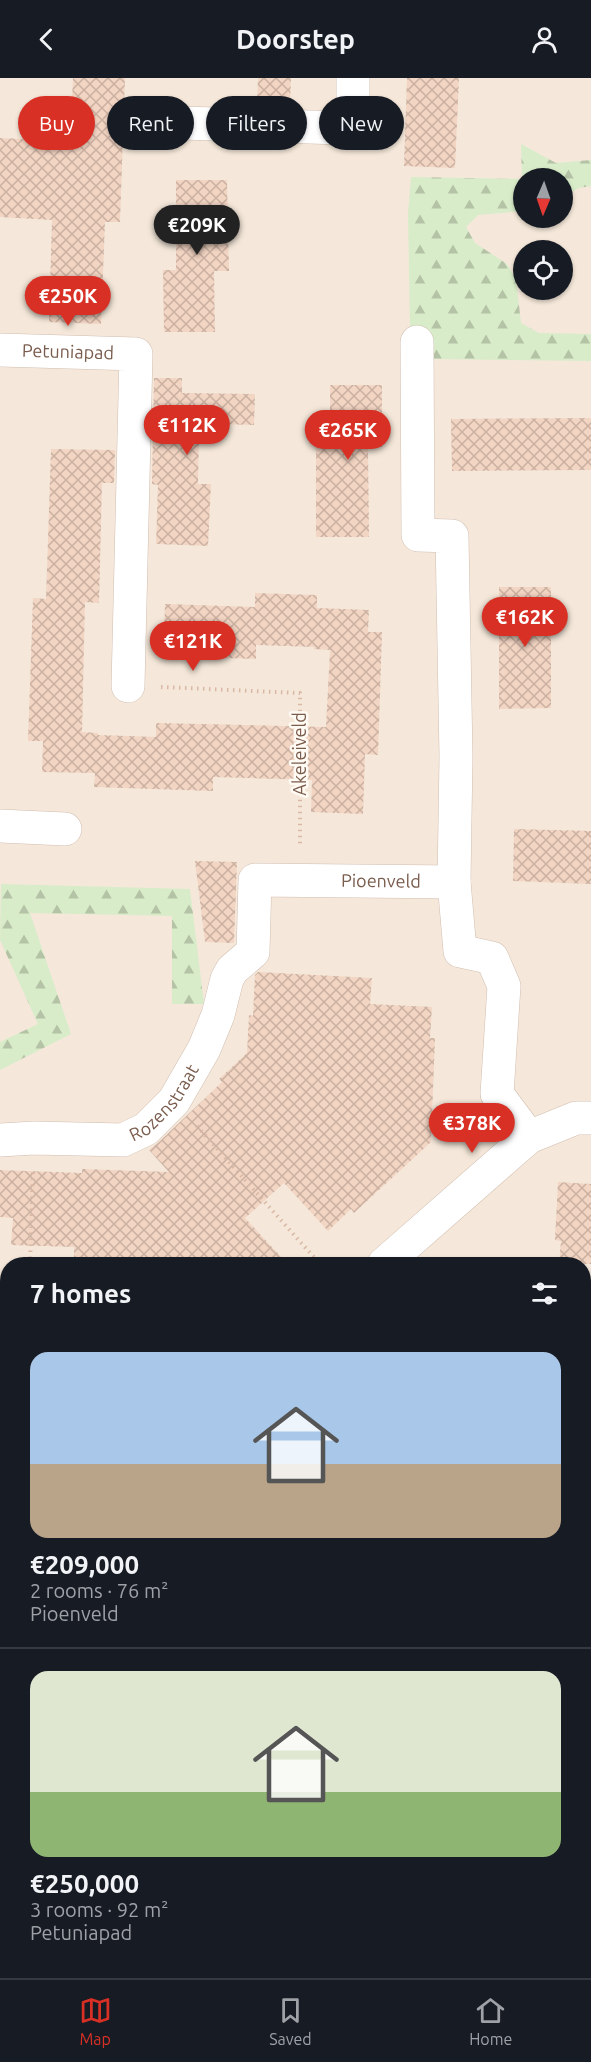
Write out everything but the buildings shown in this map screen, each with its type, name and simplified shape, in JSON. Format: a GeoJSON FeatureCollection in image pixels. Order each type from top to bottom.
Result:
{"type":"FeatureCollection","features":[{"type":"Feature","properties":{"kind":"street"},"geometry":{"type":"LineString","coordinates":[[194,123],[341,128],[353,111],[353,78]]}},
{"type":"Feature","properties":{"kind":"street"},"geometry":{"type":"LineString","coordinates":[[417,342],[418,535],[452,536],[456,757],[454,882],[460,951],[492,958],[504,986],[497,1094],[529,1137]]}},
{"type":"Feature","properties":{"kind":"street","name":"Petuniapad"},"geometry":{"type":"LineString","coordinates":[[0,351],[136,354],[128,686]]}},
{"type":"Feature","properties":{"kind":"street"},"geometry":{"type":"LineString","coordinates":[[0,826],[65,829]]}},
{"type":"Feature","properties":{"kind":"street","name":"Pioenveld"},"geometry":{"type":"LineString","coordinates":[[253,952],[255,880],[454,882]]}},
{"type":"Feature","properties":{"kind":"street","name":"Rozenstraat"},"geometry":{"type":"LineString","coordinates":[[0,1140],[34,1138],[123,1140],[146,1129],[174,1101],[204,1049],[218,1015],[227,979],[232,970],[253,952]]}},
{"type":"Feature","properties":{"kind":"street"},"geometry":{"type":"LineString","coordinates":[[392,1257],[529,1137],[576,1118],[591,1118]]}},
{"type":"Feature","properties":{"kind":"path","name":"Akeleiveld"},"geometry":{"type":"LineString","coordinates":[[128,686],[300,693],[300,879]]}},
{"type":"Feature","properties":{"kind":"path"},"geometry":{"type":"LineString","coordinates":[[174,1101],[314,1257]]}},
{"type":"Feature","properties":{"kind":"path"},"geometry":{"type":"LineString","coordinates":[[30,1257],[34,1138]]}},
{"type":"Feature","properties":{"kind":"shaded area"},"geometry":{"type":"Polygon","coordinates":[[[0,78],[591,78],[591,1257],[0,1257],[0,78]]]}},
{"type":"Feature","properties":{"kind":"green space"},"geometry":{"type":"Polygon","coordinates":[[[521,144],[556,163],[591,160],[591,186],[573,191],[573,168],[522,168],[521,144]]]}},
{"type":"Feature","properties":{"kind":"green space"},"geometry":{"type":"Polygon","coordinates":[[[411,177],[513,179],[513,212],[478,215],[466,227],[475,243],[507,264],[513,274],[513,300],[518,300],[521,323],[539,333],[591,334],[591,361],[431,359],[431,347],[410,327],[408,214],[411,177]]]}},
{"type":"Feature","properties":{"kind":"green space"},"geometry":{"type":"Polygon","coordinates":[[[1,884],[190,889],[204,1004],[172,1004],[172,916],[30,913],[71,1034],[0,1070],[0,1042],[38,1024],[0,940],[1,884]]]}}]}
